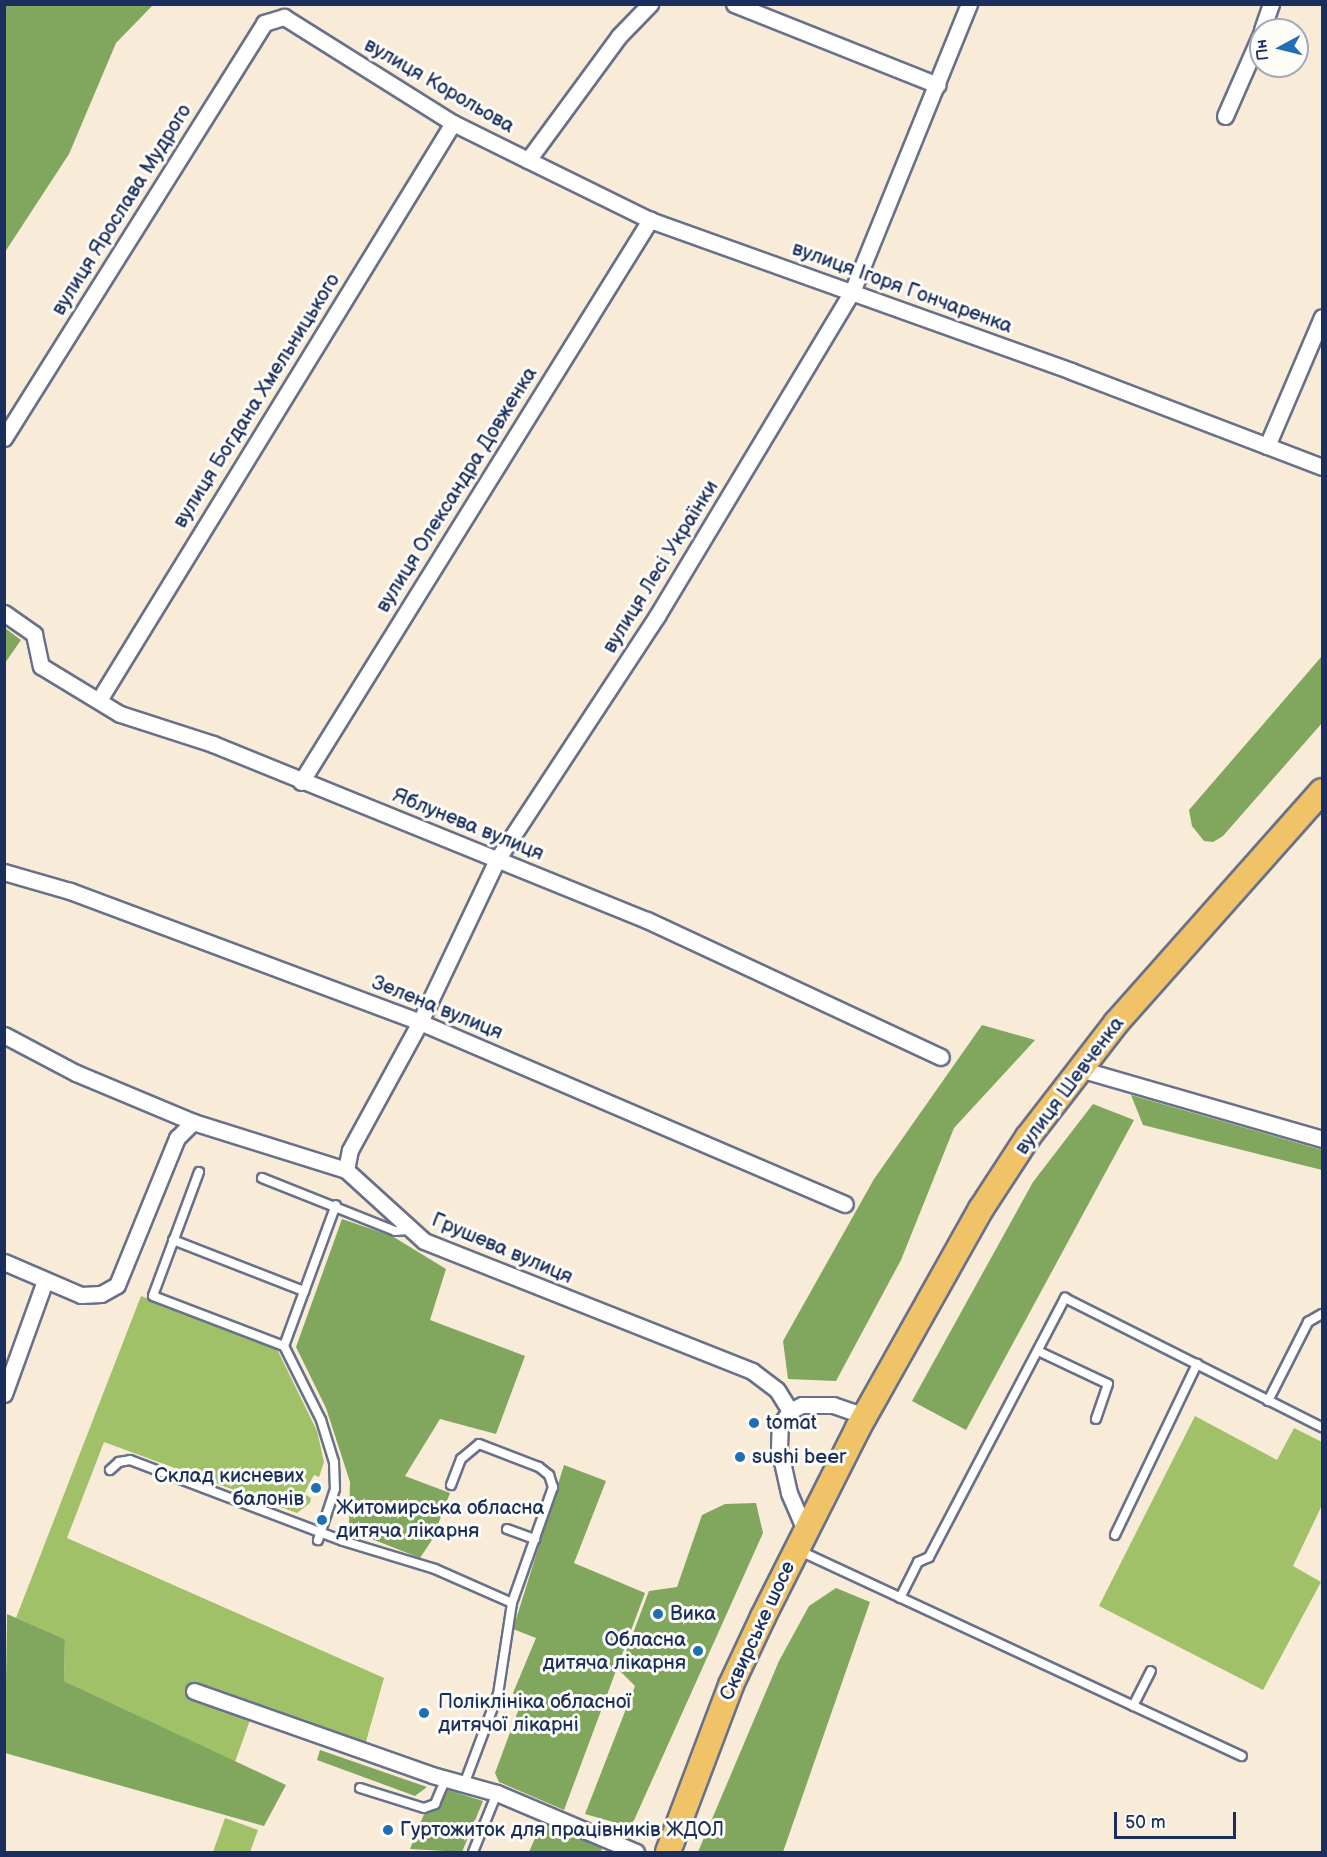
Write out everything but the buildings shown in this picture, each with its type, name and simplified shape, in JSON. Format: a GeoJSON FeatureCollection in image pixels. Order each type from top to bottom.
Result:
{"type":"FeatureCollection","features":[{"type":"Feature","properties":{"kind":"main road","name":"вулиця Шевченка"},"geometry":{"type":"LineString","coordinates":[[865,1416],[981,1209],[1028,1137],[1080,1069],[1323,791]]}},
{"type":"Feature","properties":{"kind":"main road","name":"Сквирське шосе"},"geometry":{"type":"LineString","coordinates":[[668,1852],[731,1685],[801,1540],[865,1416]]}},
{"type":"Feature","properties":{"kind":"street"},"geometry":{"type":"LineString","coordinates":[[528,160],[619,36],[651,4]]}},
{"type":"Feature","properties":{"kind":"street"},"geometry":{"type":"LineString","coordinates":[[734,4],[938,85]]}},
{"type":"Feature","properties":{"kind":"street"},"geometry":{"type":"LineString","coordinates":[[852,292],[969,4]]}},
{"type":"Feature","properties":{"kind":"street","name":"вулиця Корольова"},"geometry":{"type":"LineString","coordinates":[[284,17],[453,123],[528,160]]}},
{"type":"Feature","properties":{"kind":"street","name":"вулиця Ярослава Мудрого"},"geometry":{"type":"LineString","coordinates":[[4,438],[264,23],[284,17]]}},
{"type":"Feature","properties":{"kind":"street"},"geometry":{"type":"LineString","coordinates":[[1225,116],[1249,62]]}},
{"type":"Feature","properties":{"kind":"street","name":"вулиця Богдана Хмельницького"},"geometry":{"type":"LineString","coordinates":[[99,700],[453,123]]}},
{"type":"Feature","properties":{"kind":"street","name":"вулиця Ігоря Гончаренка"},"geometry":{"type":"LineString","coordinates":[[528,160],[650,220],[852,292],[1323,467]]}},
{"type":"Feature","properties":{"kind":"street","name":"вулиця Олександра Довженка"},"geometry":{"type":"LineString","coordinates":[[301,782],[650,220]]}},
{"type":"Feature","properties":{"kind":"street","name":"вулиця Лесі Українки"},"geometry":{"type":"LineString","coordinates":[[346,1170],[350,1150],[420,1022],[498,858],[657,616],[852,292]]}},
{"type":"Feature","properties":{"kind":"street"},"geometry":{"type":"LineString","coordinates":[[1267,446],[1323,317]]}},
{"type":"Feature","properties":{"kind":"street","name":"Яблунева вулиця"},"geometry":{"type":"LineString","coordinates":[[4,613],[34,634],[41,666],[120,714],[213,744],[301,782],[498,858],[743,963],[941,1057]]}},
{"type":"Feature","properties":{"kind":"street","name":"Зелена вулиця"},"geometry":{"type":"LineString","coordinates":[[4,872],[70,891],[420,1022],[845,1204]]}},
{"type":"Feature","properties":{"kind":"street","name":"Грушева вулиця"},"geometry":{"type":"LineString","coordinates":[[4,1035],[76,1073],[193,1122],[346,1170],[408,1230],[424,1241],[752,1371],[777,1390],[790,1411]]}},
{"type":"Feature","properties":{"kind":"street"},"geometry":{"type":"LineString","coordinates":[[1080,1069],[1323,1139]]}},
{"type":"Feature","properties":{"kind":"street"},"geometry":{"type":"LineString","coordinates":[[4,1262],[81,1295],[101,1294],[117,1285],[177,1138],[193,1122]]}},
{"type":"Feature","properties":{"kind":"street"},"geometry":{"type":"LineString","coordinates":[[4,1394],[45,1281]]}},
{"type":"Feature","properties":{"kind":"street"},"geometry":{"type":"LineString","coordinates":[[801,1540],[779,1448],[780,1425],[790,1411],[817,1403],[865,1416]]}},
{"type":"Feature","properties":{"kind":"street"},"geometry":{"type":"LineString","coordinates":[[194,1691],[446,1778],[497,1793],[636,1852]]}},
{"type":"Feature","properties":{"kind":"lane"},"geometry":{"type":"LineString","coordinates":[[199,1172],[153,1296],[284,1346],[330,1439],[335,1489],[319,1536]]}},
{"type":"Feature","properties":{"kind":"lane"},"geometry":{"type":"LineString","coordinates":[[262,1178],[395,1231],[408,1230]]}},
{"type":"Feature","properties":{"kind":"lane"},"geometry":{"type":"LineString","coordinates":[[284,1346],[336,1206]]}},
{"type":"Feature","properties":{"kind":"lane"},"geometry":{"type":"LineString","coordinates":[[173,1240],[304,1290]]}},
{"type":"Feature","properties":{"kind":"lane"},"geometry":{"type":"LineString","coordinates":[[900,1598],[918,1562],[929,1557],[1065,1298],[1323,1427]]}},
{"type":"Feature","properties":{"kind":"lane"},"geometry":{"type":"LineString","coordinates":[[1268,1401],[1308,1322],[1323,1314]]}},
{"type":"Feature","properties":{"kind":"lane"},"geometry":{"type":"LineString","coordinates":[[1038,1351],[1108,1384],[1096,1419]]}},
{"type":"Feature","properties":{"kind":"lane"},"geometry":{"type":"LineString","coordinates":[[1115,1535],[1197,1364]]}},
{"type":"Feature","properties":{"kind":"lane"},"geometry":{"type":"LineString","coordinates":[[451,1485],[461,1459],[479,1444],[539,1467],[549,1475],[553,1487],[513,1603],[498,1694],[465,1782]]}},
{"type":"Feature","properties":{"kind":"lane"},"geometry":{"type":"LineString","coordinates":[[110,1470],[119,1462],[130,1460],[319,1536],[435,1569],[513,1603]]}},
{"type":"Feature","properties":{"kind":"lane"},"geometry":{"type":"LineString","coordinates":[[507,1529],[535,1539]]}},
{"type":"Feature","properties":{"kind":"lane"},"geometry":{"type":"LineString","coordinates":[[801,1540],[900,1598],[1242,1756]]}},
{"type":"Feature","properties":{"kind":"lane"},"geometry":{"type":"LineString","coordinates":[[1133,1706],[1151,1671]]}},
{"type":"Feature","properties":{"kind":"lane"},"geometry":{"type":"LineString","coordinates":[[360,1788],[424,1808],[435,1804],[446,1778]]}},
{"type":"Feature","properties":{"kind":"lane"},"geometry":{"type":"LineString","coordinates":[[474,1852],[497,1793]]}},
{"type":"Feature","properties":{"kind":"green space"},"geometry":{"type":"Polygon","coordinates":[[[5,4],[153,5],[116,43],[69,154],[5,252],[5,4]]]}},
{"type":"Feature","properties":{"kind":"green space"},"geometry":{"type":"Polygon","coordinates":[[[5,628],[21,640],[5,663],[5,628]]]}},
{"type":"Feature","properties":{"kind":"green space"},"geometry":{"type":"Polygon","coordinates":[[[1322,656],[1322,723],[1223,836],[1213,842],[1204,841],[1192,826],[1189,810],[1322,656]]]}},
{"type":"Feature","properties":{"kind":"green space"},"geometry":{"type":"Polygon","coordinates":[[[982,1025],[1035,1040],[954,1128],[901,1260],[836,1381],[788,1379],[783,1341],[874,1179],[982,1025]]]}},
{"type":"Feature","properties":{"kind":"green space"},"geometry":{"type":"Polygon","coordinates":[[[1131,1095],[1322,1150],[1322,1170],[1143,1125],[1131,1095]]]}},
{"type":"Feature","properties":{"kind":"green space"},"geometry":{"type":"Polygon","coordinates":[[[1093,1104],[1134,1120],[966,1430],[912,1401],[1033,1182],[1093,1104]]]}},
{"type":"Feature","properties":{"kind":"green space"},"geometry":{"type":"Polygon","coordinates":[[[342,1219],[392,1236],[446,1269],[430,1320],[525,1356],[496,1434],[440,1419],[405,1476],[450,1493],[432,1540],[420,1558],[349,1530],[350,1482],[326,1408],[296,1347],[342,1219]]]}},
{"type":"Feature","properties":{"kind":"green space"},"geometry":{"type":"Polygon","coordinates":[[[141,1296],[276,1347],[317,1431],[324,1462],[319,1477],[314,1475],[304,1494],[311,1498],[310,1503],[297,1513],[104,1442],[67,1538],[384,1678],[365,1745],[255,1706],[235,1762],[64,1681],[65,1639],[16,1618],[141,1296]]]}},
{"type":"Feature","properties":{"kind":"green space"},"geometry":{"type":"Polygon","coordinates":[[[1195,1416],[1277,1460],[1294,1428],[1322,1442],[1322,1505],[1293,1566],[1321,1582],[1263,1690],[1099,1606],[1195,1416]]]}},
{"type":"Feature","properties":{"kind":"green space"},"geometry":{"type":"Polygon","coordinates":[[[564,1465],[606,1481],[574,1563],[645,1593],[564,1810],[499,1782],[495,1773],[521,1703],[513,1693],[536,1638],[513,1629],[564,1465]]]}},
{"type":"Feature","properties":{"kind":"green space"},"geometry":{"type":"Polygon","coordinates":[[[756,1503],[763,1533],[631,1827],[585,1814],[635,1686],[619,1670],[649,1591],[677,1587],[702,1515],[725,1504],[756,1503]]]}},
{"type":"Feature","properties":{"kind":"green space"},"geometry":{"type":"Polygon","coordinates":[[[836,1588],[870,1602],[783,1852],[698,1852],[779,1661],[809,1606],[836,1588]]]}},
{"type":"Feature","properties":{"kind":"green space"},"geometry":{"type":"Polygon","coordinates":[[[7,1614],[65,1639],[64,1681],[286,1785],[264,1826],[5,1753],[7,1614]]]}},
{"type":"Feature","properties":{"kind":"green space"},"geometry":{"type":"Polygon","coordinates":[[[320,1750],[427,1787],[415,1796],[317,1760],[320,1750]]]}},
{"type":"Feature","properties":{"kind":"green space"},"geometry":{"type":"Polygon","coordinates":[[[448,1790],[483,1801],[462,1852],[410,1849],[424,1814],[434,1811],[448,1790]]]}},
{"type":"Feature","properties":{"kind":"green space"},"geometry":{"type":"Polygon","coordinates":[[[225,1818],[258,1830],[250,1852],[213,1852],[225,1818]]]}},
{"type":"Feature","properties":{"kind":"green space"},"geometry":{"type":"Polygon","coordinates":[[[543,1820],[562,1828],[559,1836],[567,1839],[570,1831],[602,1848],[601,1852],[529,1852],[543,1820]]]}},
{"type":"Feature","properties":{"kind":"place","name":"tomat"},"geometry":{"type":"Point","coordinates":[754,1423]}},
{"type":"Feature","properties":{"kind":"place","name":"sushi beer"},"geometry":{"type":"Point","coordinates":[740,1457]}},
{"type":"Feature","properties":{"kind":"place","name":"Склад кисневих балонів"},"geometry":{"type":"Point","coordinates":[316,1488]}},
{"type":"Feature","properties":{"kind":"place","name":"Житомирська обласна дитяча лікарня"},"geometry":{"type":"Point","coordinates":[322,1520]}},
{"type":"Feature","properties":{"kind":"place","name":"Вика"},"geometry":{"type":"Point","coordinates":[658,1614]}},
{"type":"Feature","properties":{"kind":"place","name":"Обласна дитяча лікарня"},"geometry":{"type":"Point","coordinates":[698,1651]}},
{"type":"Feature","properties":{"kind":"place","name":"Поліклініка обласної дитячої лікарні"},"geometry":{"type":"Point","coordinates":[424,1713]}},
{"type":"Feature","properties":{"kind":"place","name":"Гуртожиток для працiвникiв ЖДОЛ"},"geometry":{"type":"Point","coordinates":[388,1830]}}]}
